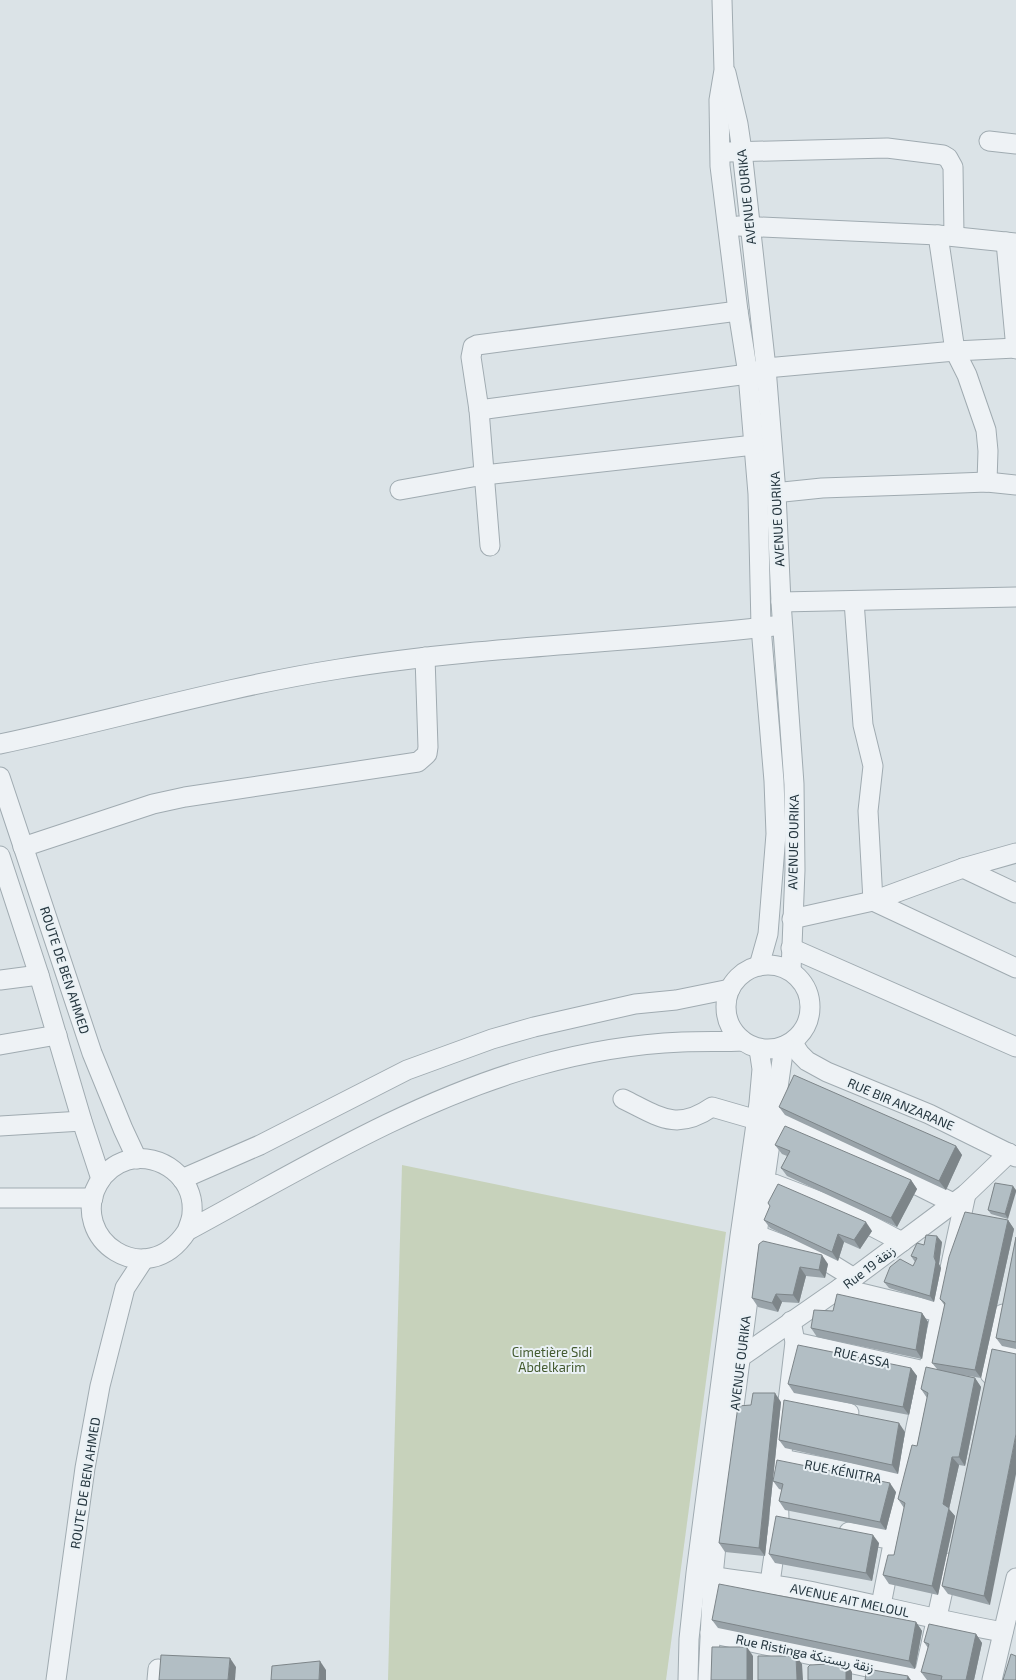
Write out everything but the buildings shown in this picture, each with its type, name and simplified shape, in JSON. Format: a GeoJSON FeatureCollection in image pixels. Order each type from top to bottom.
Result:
{"type":"FeatureCollection","features":[{"type":"Feature","properties":{"kind":"street","name":"AVENUE OURIKA"},"geometry":{"type":"LineString","coordinates":[[722,0],[724,70],[719,100],[719,154],[738,311],[748,374],[754,445],[767,494],[783,626],[794,784],[795,870],[791,971]]}},
{"type":"Feature","properties":{"kind":"street","name":"AVENUE OURIKA"},"geometry":{"type":"LineString","coordinates":[[724,70],[733,101],[742,151],[749,226],[766,368],[767,494],[761,627],[774,781],[776,834],[768,934],[758,966]]}},
{"type":"Feature","properties":{"kind":"street"},"geometry":{"type":"LineString","coordinates":[[989,141],[1016,144]]}},
{"type":"Feature","properties":{"kind":"street"},"geometry":{"type":"LineString","coordinates":[[719,154],[742,151],[887,148],[942,155],[948,158],[954,168],[946,235],[955,351],[967,376],[986,430],[988,451],[987,482]]}},
{"type":"Feature","properties":{"kind":"street"},"geometry":{"type":"LineString","coordinates":[[479,410],[748,374],[766,368],[955,351],[1016,348],[1011,242],[946,235],[727,226]]}},
{"type":"Feature","properties":{"kind":"street"},"geometry":{"type":"LineString","coordinates":[[490,546],[479,410],[471,350],[478,344],[738,311]]}},
{"type":"Feature","properties":{"kind":"street"},"geometry":{"type":"LineString","coordinates":[[400,490],[484,476],[754,445]]}},
{"type":"Feature","properties":{"kind":"street"},"geometry":{"type":"LineString","coordinates":[[767,494],[822,488],[987,482],[1016,485]]}},
{"type":"Feature","properties":{"kind":"street"},"geometry":{"type":"LineString","coordinates":[[781,602],[1016,597]]}},
{"type":"Feature","properties":{"kind":"street"},"geometry":{"type":"LineString","coordinates":[[854,601],[863,725],[873,766],[868,811],[873,901]]}},
{"type":"Feature","properties":{"kind":"street"},"geometry":{"type":"LineString","coordinates":[[0,744],[275,680],[425,657],[783,626]]}},
{"type":"Feature","properties":{"kind":"street"},"geometry":{"type":"LineString","coordinates":[[23,847],[153,804],[185,797],[418,762],[427,754],[428,747],[425,657]]}},
{"type":"Feature","properties":{"kind":"street","name":"ROUTE DE BEN AHMED"},"geometry":{"type":"LineString","coordinates":[[0,778],[63,960],[92,1053],[137,1159]]}},
{"type":"Feature","properties":{"kind":"street"},"geometry":{"type":"LineString","coordinates":[[792,919],[873,901],[963,868],[1016,853]]}},
{"type":"Feature","properties":{"kind":"street","name":"ROUTE DE BEN AHMED"},"geometry":{"type":"LineString","coordinates":[[0,856],[39,975],[82,1121],[101,1179]]}},
{"type":"Feature","properties":{"kind":"street"},"geometry":{"type":"LineString","coordinates":[[963,868],[1016,893]]}},
{"type":"Feature","properties":{"kind":"street"},"geometry":{"type":"LineString","coordinates":[[873,901],[1016,968]]}},
{"type":"Feature","properties":{"kind":"street"},"geometry":{"type":"LineString","coordinates":[[791,948],[1016,1047]]}},
{"type":"Feature","properties":{"kind":"street"},"geometry":{"type":"LineString","coordinates":[[187,1231],[366,1135],[422,1107],[537,1066],[640,1045],[683,1042],[751,1045],[772,1050],[788,1044],[802,1033],[808,1021],[811,1007],[808,993],[802,981],[791,971],[776,965],[758,966],[747,970],[737,978],[730,989],[726,1008],[727,1018],[733,1031],[751,1045]]}},
{"type":"Feature","properties":{"kind":"street"},"geometry":{"type":"LineString","coordinates":[[0,980],[39,975]]}},
{"type":"Feature","properties":{"kind":"street"},"geometry":{"type":"LineString","coordinates":[[182,1179],[260,1145],[406,1070],[492,1039],[534,1027],[635,1004],[676,1000],[730,989]]}},
{"type":"Feature","properties":{"kind":"street"},"geometry":{"type":"LineString","coordinates":[[0,1045],[57,1036]]}},
{"type":"Feature","properties":{"kind":"street","name":"AVENUE OURIKA"},"geometry":{"type":"LineString","coordinates":[[708,1680],[710,1633],[704,1574],[722,1372],[766,1120],[788,1044]]}},
{"type":"Feature","properties":{"kind":"street","name":"RUE BIR ANZARANE"},"geometry":{"type":"LineString","coordinates":[[788,1044],[807,1061],[827,1072],[929,1114],[1012,1155]]}},
{"type":"Feature","properties":{"kind":"street","name":"AVENUE OURIKA"},"geometry":{"type":"LineString","coordinates":[[688,1680],[690,1639],[722,1486],[765,1180],[766,1120],[762,1069],[751,1045]]}},
{"type":"Feature","properties":{"kind":"street"},"geometry":{"type":"LineString","coordinates":[[623,1099],[665,1120],[684,1121],[702,1114],[712,1107],[766,1120],[959,1199],[928,1372],[908,1425],[905,1482],[880,1605]]}},
{"type":"Feature","properties":{"kind":"street"},"geometry":{"type":"LineString","coordinates":[[0,1126],[82,1121]]}},
{"type":"Feature","properties":{"kind":"street","name":"Rue 19 زنقة"},"geometry":{"type":"LineString","coordinates":[[722,1372],[741,1356],[847,1283],[902,1242],[959,1199],[1012,1155]]}},
{"type":"Feature","properties":{"kind":"street"},"geometry":{"type":"LineString","coordinates":[[137,1159],[150,1159],[173,1169],[182,1179],[190,1195],[192,1213],[187,1231],[180,1242],[170,1251],[158,1257],[144,1259],[120,1254],[106,1244],[96,1231],[92,1214],[93,1198],[101,1179],[117,1165],[137,1159]]}},
{"type":"Feature","properties":{"kind":"street"},"geometry":{"type":"LineString","coordinates":[[765,1180],[837,1208],[902,1242]]}},
{"type":"Feature","properties":{"kind":"street"},"geometry":{"type":"LineString","coordinates":[[0,1198],[93,1198]]}},
{"type":"Feature","properties":{"kind":"street"},"geometry":{"type":"LineString","coordinates":[[757,1235],[828,1262],[847,1283],[939,1312]]}},
{"type":"Feature","properties":{"kind":"street","name":"ROUTE DE BEN AHMED"},"geometry":{"type":"LineString","coordinates":[[120,1254],[125,1288]]}},
{"type":"Feature","properties":{"kind":"street","name":"ROUTE DE BEN AHMED"},"geometry":{"type":"LineString","coordinates":[[56,1680],[87,1460],[100,1386],[125,1288],[144,1259]]}},
{"type":"Feature","properties":{"kind":"street"},"geometry":{"type":"LineString","coordinates":[[987,1388],[1006,1297]]}},
{"type":"Feature","properties":{"kind":"street"},"geometry":{"type":"LineString","coordinates":[[770,1583],[787,1521],[778,1487],[795,1342],[791,1321]]}},
{"type":"Feature","properties":{"kind":"street","name":"RUE ASSA"},"geometry":{"type":"LineString","coordinates":[[795,1342],[928,1372]]}},
{"type":"Feature","properties":{"kind":"street"},"geometry":{"type":"LineString","coordinates":[[995,1349],[1016,1354]]}},
{"type":"Feature","properties":{"kind":"street"},"geometry":{"type":"LineString","coordinates":[[788,1400],[862,1416]]}},
{"type":"Feature","properties":{"kind":"street","name":"RUE KÉNITRA"},"geometry":{"type":"LineString","coordinates":[[782,1459],[905,1482]]}},
{"type":"Feature","properties":{"kind":"street"},"geometry":{"type":"LineString","coordinates":[[833,1529],[894,1540]]}},
{"type":"Feature","properties":{"kind":"street"},"geometry":{"type":"LineString","coordinates":[[923,1680],[953,1542]]}},
{"type":"Feature","properties":{"kind":"street","name":"AVENUE AIT MELOUL"},"geometry":{"type":"LineString","coordinates":[[704,1574],[770,1583],[880,1605],[936,1620],[1004,1632]]}},
{"type":"Feature","properties":{"kind":"street"},"geometry":{"type":"LineString","coordinates":[[992,1680],[1016,1578]]}},
{"type":"Feature","properties":{"kind":"street","name":"Rue Ristinga زنقة ريستنكة"},"geometry":{"type":"LineString","coordinates":[[710,1633],[811,1655],[868,1673],[923,1680]]}},
{"type":"Feature","properties":{"kind":"street"},"geometry":{"type":"LineString","coordinates":[[763,1645],[763,1666]]}},
{"type":"Feature","properties":{"kind":"street"},"geometry":{"type":"LineString","coordinates":[[811,1655],[811,1674]]}},
{"type":"Feature","properties":{"kind":"green space","name":"Cimetière Sidi Abdelkarim"},"geometry":{"type":"Polygon","coordinates":[[[402,1165],[726,1232],[666,1680],[388,1680],[402,1165]]]}}]}
